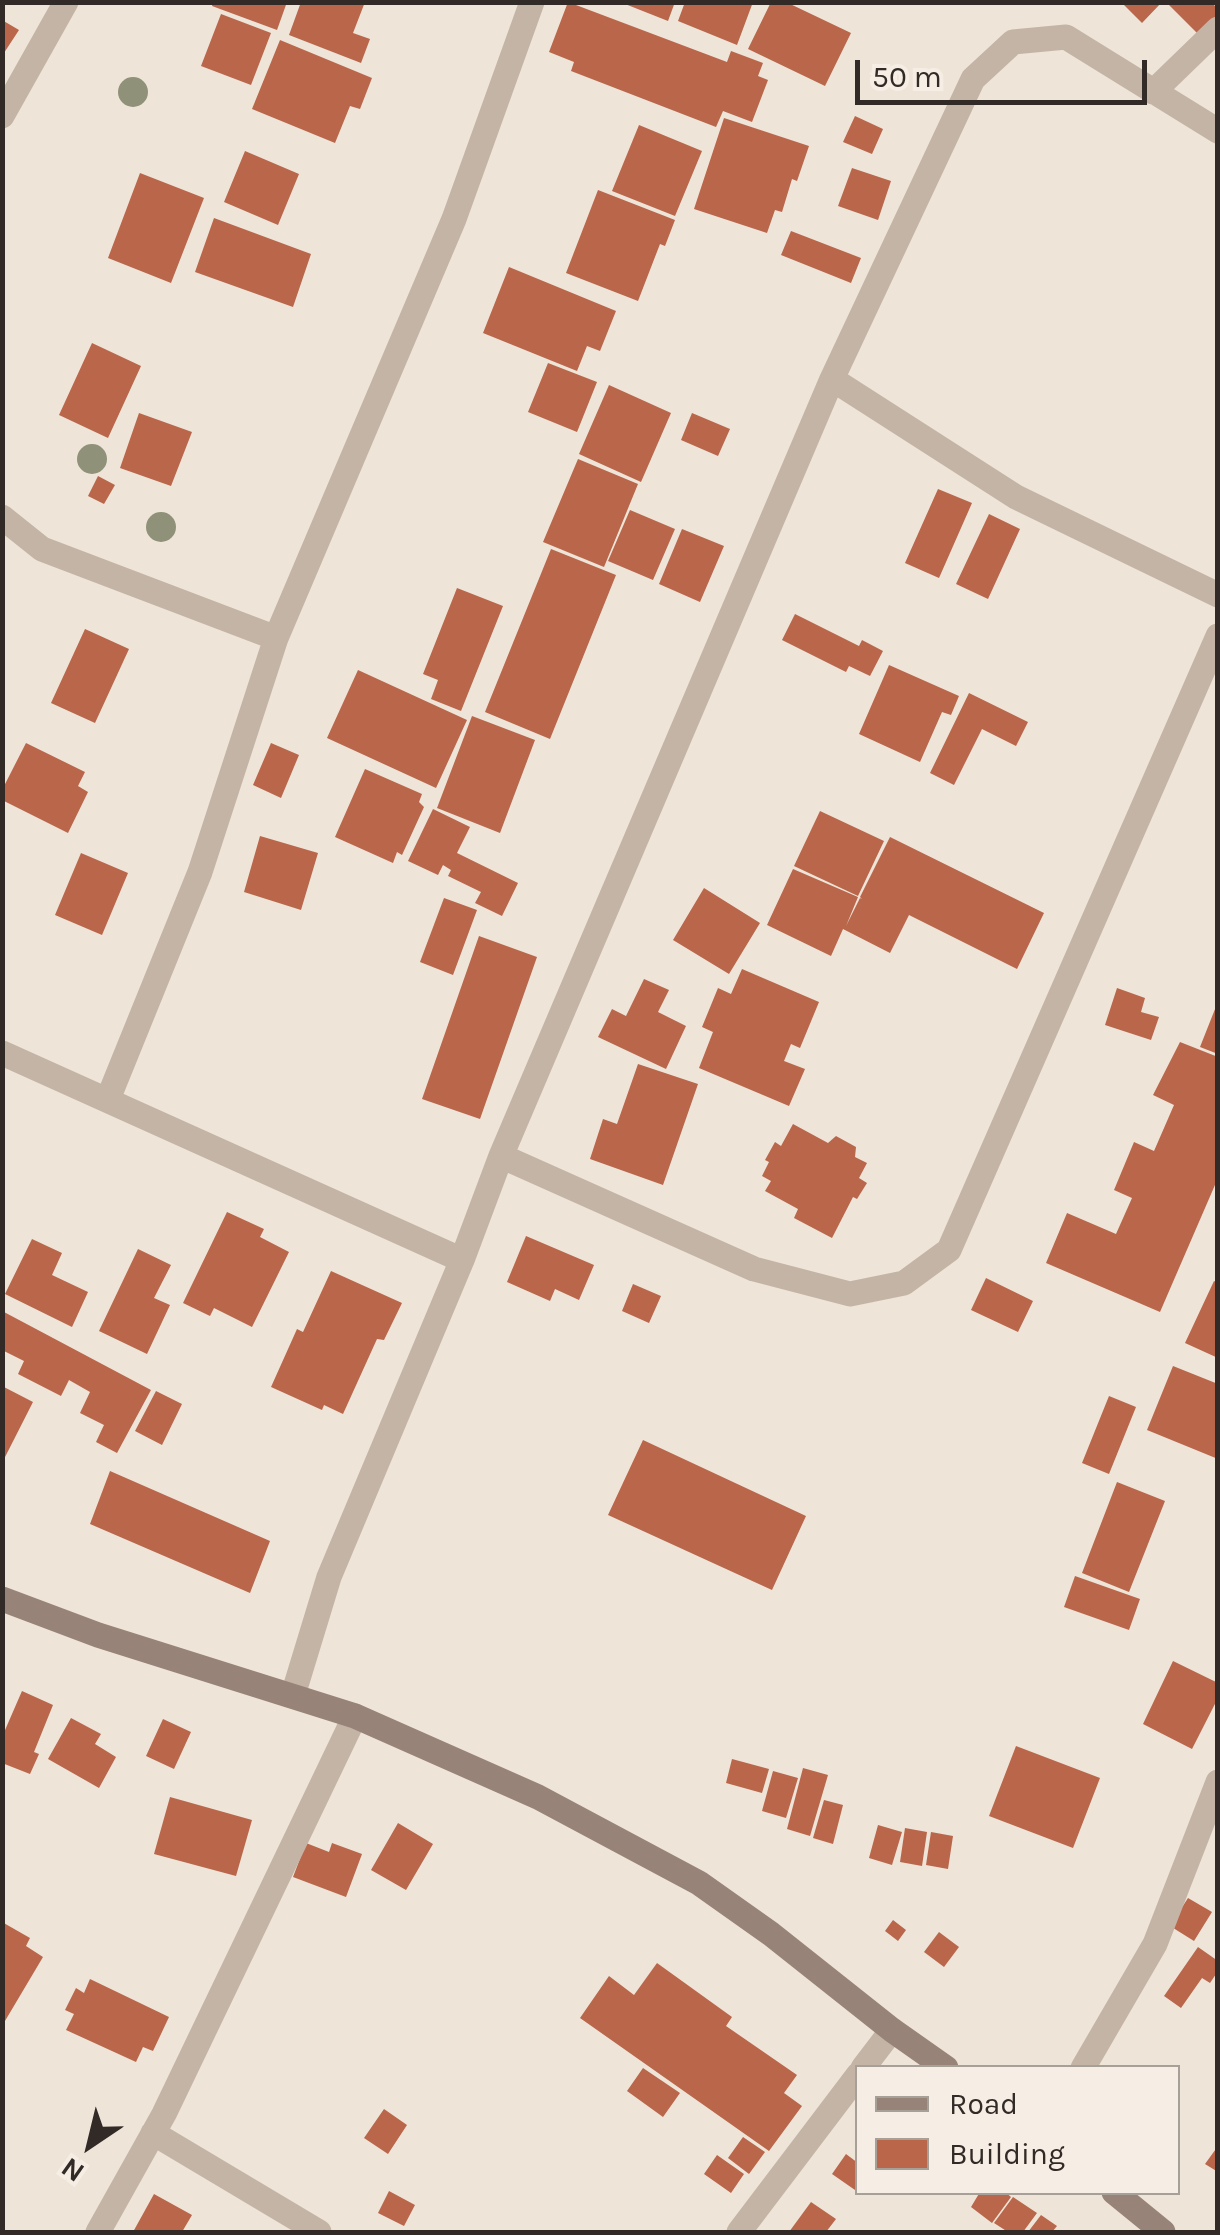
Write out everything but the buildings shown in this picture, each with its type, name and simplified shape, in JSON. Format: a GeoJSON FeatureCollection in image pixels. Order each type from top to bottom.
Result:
{"type":"FeatureCollection","features":[{"type":"Feature","properties":{"kind":"main road"},"geometry":{"type":"LineString","coordinates":[[2,1599],[98,1634],[355,1716],[538,1797],[699,1883],[942,2065]]}},
{"type":"Feature","properties":{"kind":"main road"},"geometry":{"type":"LineString","coordinates":[[1118,2195],[1163,2232]]}},
{"type":"Feature","properties":{"kind":"street"},"geometry":{"type":"LineString","coordinates":[[2,116],[66,2]]}},
{"type":"Feature","properties":{"kind":"street"},"geometry":{"type":"LineString","coordinates":[[108,1099],[200,872],[276,638],[454,219],[532,2]]}},
{"type":"Feature","properties":{"kind":"street"},"geometry":{"type":"LineString","coordinates":[[1152,92],[1218,30]]}},
{"type":"Feature","properties":{"kind":"street"},"geometry":{"type":"LineString","coordinates":[[293,1695],[329,1577],[462,1260],[500,1156],[832,380],[973,79],[1013,42],[1066,37],[1218,130]]}},
{"type":"Feature","properties":{"kind":"street"},"geometry":{"type":"LineString","coordinates":[[832,380],[1016,496],[1218,594]]}},
{"type":"Feature","properties":{"kind":"street"},"geometry":{"type":"LineString","coordinates":[[2,516],[42,548],[276,638]]}},
{"type":"Feature","properties":{"kind":"street"},"geometry":{"type":"LineString","coordinates":[[500,1156],[754,1269],[850,1294],[904,1283],[949,1250],[1218,636]]}},
{"type":"Feature","properties":{"kind":"street"},"geometry":{"type":"LineString","coordinates":[[2,1053],[462,1260]]}},
{"type":"Feature","properties":{"kind":"street"},"geometry":{"type":"LineString","coordinates":[[98,2232],[153,2133],[355,1716]]}},
{"type":"Feature","properties":{"kind":"street"},"geometry":{"type":"LineString","coordinates":[[1085,2065],[1155,1944],[1218,1782]]}},
{"type":"Feature","properties":{"kind":"street"},"geometry":{"type":"LineString","coordinates":[[866,2065],[892,2030]]}},
{"type":"Feature","properties":{"kind":"street"},"geometry":{"type":"LineString","coordinates":[[738,2232],[855,2079]]}},
{"type":"Feature","properties":{"kind":"street"},"geometry":{"type":"LineString","coordinates":[[153,2133],[319,2232]]}}]}
